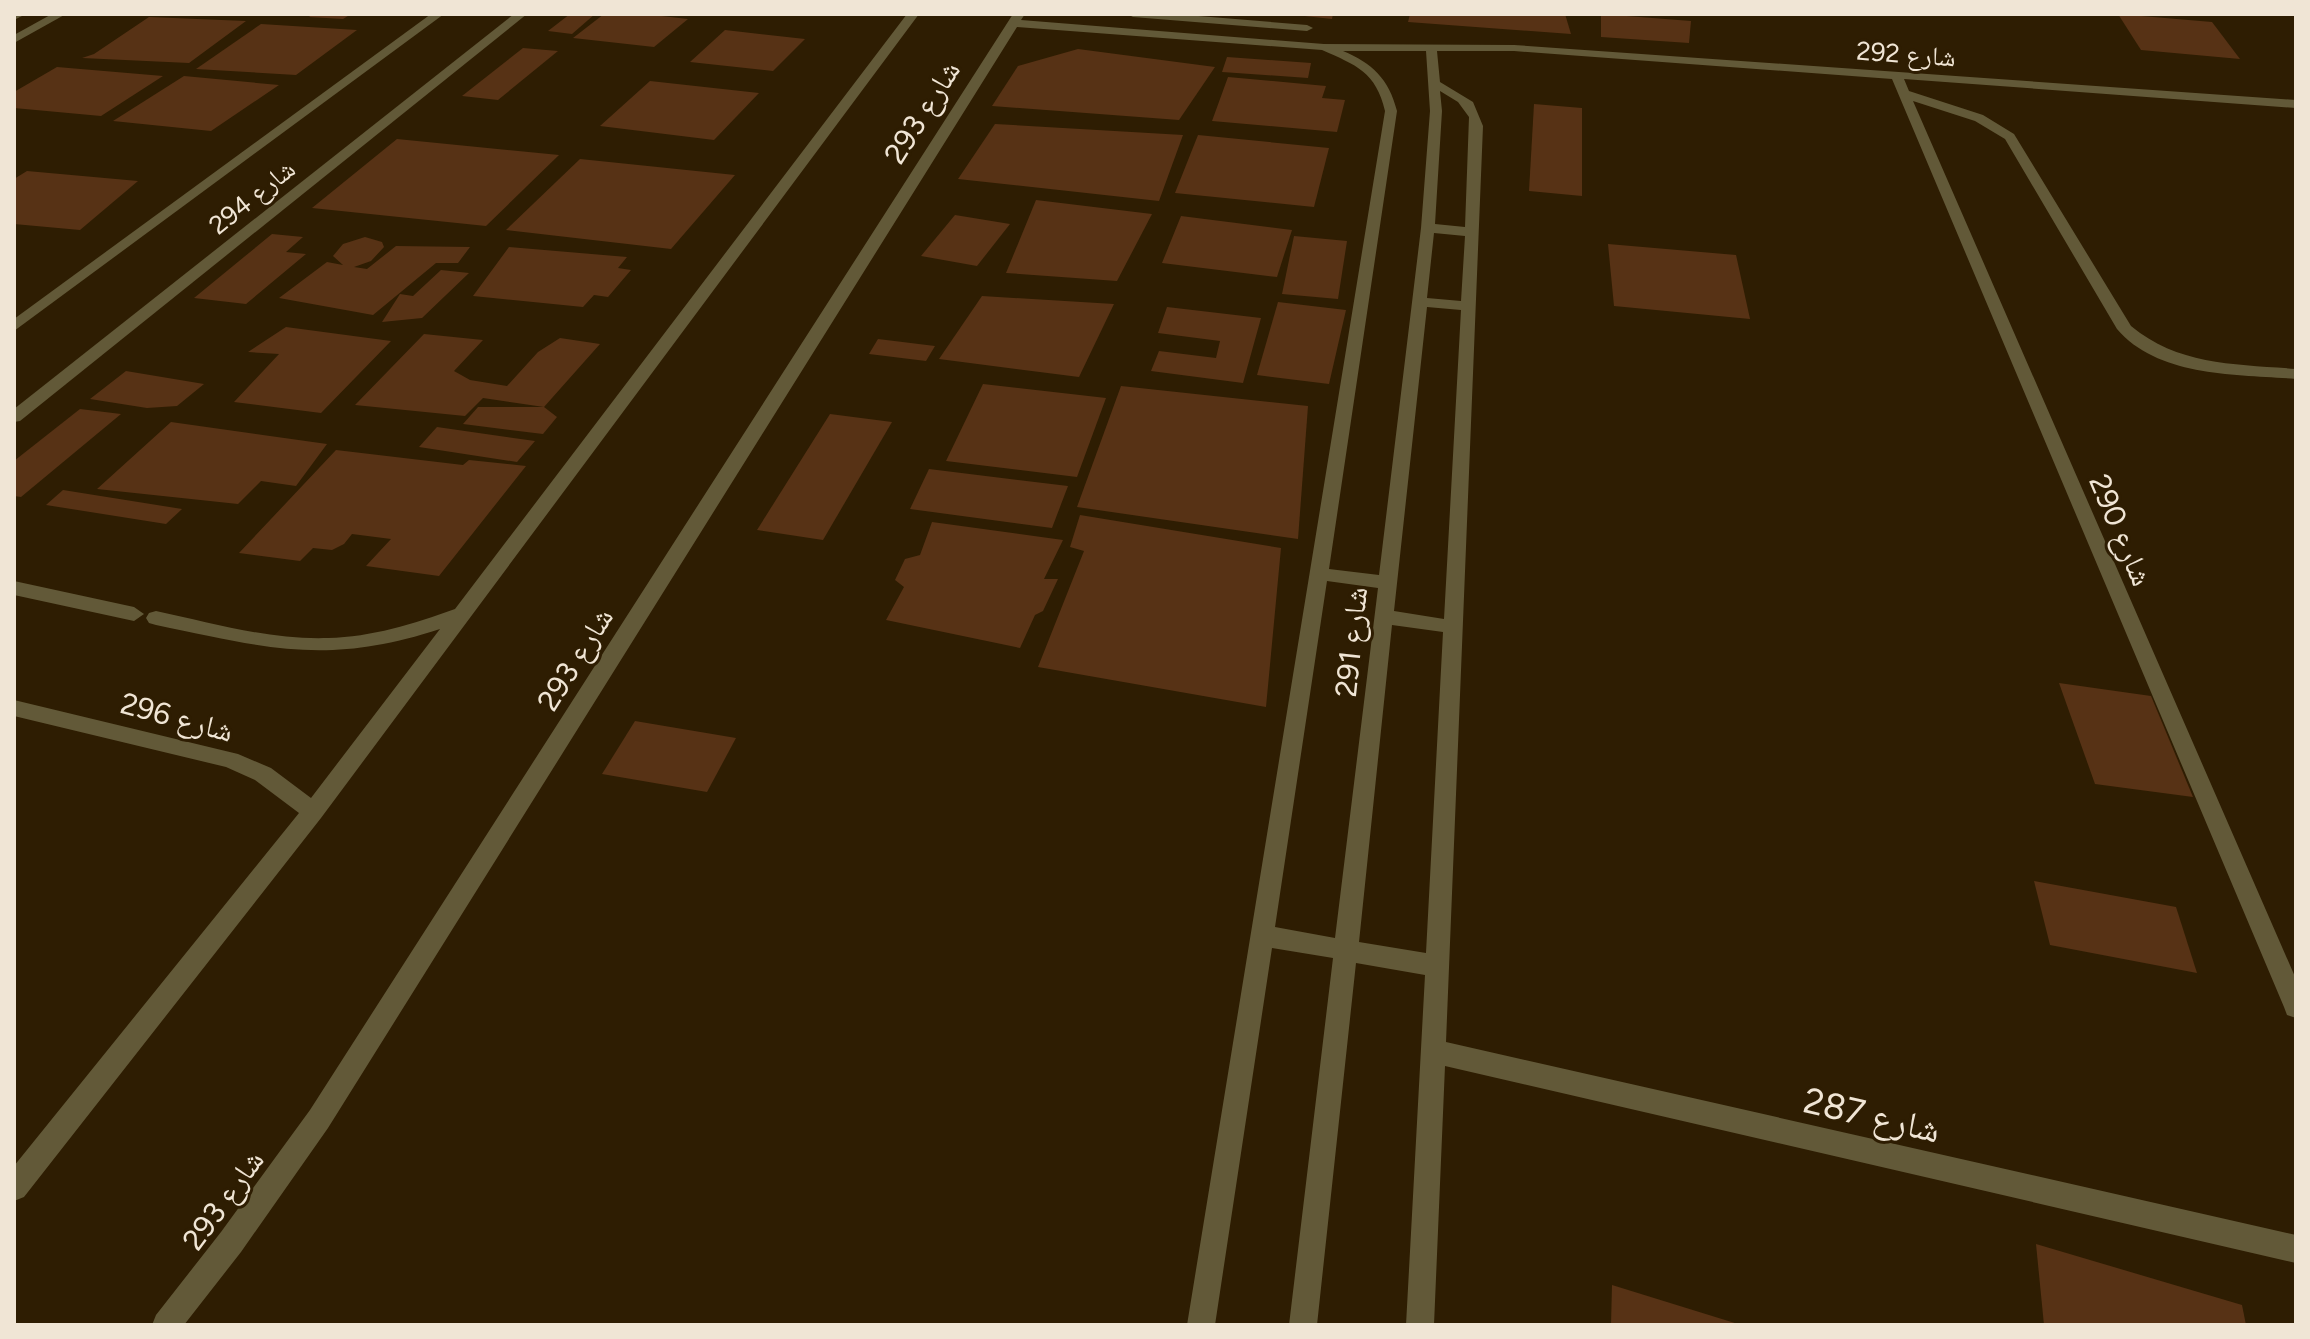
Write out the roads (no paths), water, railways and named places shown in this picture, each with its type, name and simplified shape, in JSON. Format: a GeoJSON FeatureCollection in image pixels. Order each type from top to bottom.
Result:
{"type":"FeatureCollection","features":[{"type":"Feature","properties":{"kind":"street"},"geometry":{"type":"LineString","coordinates":[[14,17],[20,14]]}},
{"type":"Feature","properties":{"kind":"street"},"geometry":{"type":"LineString","coordinates":[[14,40],[60,14]]}},
{"type":"Feature","properties":{"kind":"street","name":"شارع 294"},"geometry":{"type":"LineString","coordinates":[[14,326],[438,14]]}},
{"type":"Feature","properties":{"kind":"street","name":"شارع 294"},"geometry":{"type":"LineString","coordinates":[[14,417],[521,14]]}},
{"type":"Feature","properties":{"kind":"street","name":"شارع 293"},"geometry":{"type":"LineString","coordinates":[[14,1187],[313,812],[913,14]]}},
{"type":"Feature","properties":{"kind":"street"},"geometry":{"type":"LineString","coordinates":[[1133,14],[1307,28]]}},
{"type":"Feature","properties":{"kind":"street"},"geometry":{"type":"LineString","coordinates":[[1016,18],[1324,47],[1431,48]]}},
{"type":"Feature","properties":{"kind":"street","name":"شارع 293"},"geometry":{"type":"LineString","coordinates":[[166,1325],[231,1242],[319,1119],[1016,18]]}},
{"type":"Feature","properties":{"kind":"street"},"geometry":{"type":"LineString","coordinates":[[1201,1325],[1391,111],[1385,87],[1377,75],[1364,65],[1324,47]]}},
{"type":"Feature","properties":{"kind":"street","name":"شارع 292"},"geometry":{"type":"LineString","coordinates":[[1431,48],[1514,48],[2296,104]]}},
{"type":"Feature","properties":{"kind":"street","name":"شارع 291"},"geometry":{"type":"LineString","coordinates":[[1303,1325],[1428,228],[1436,111],[1431,48]]}},
{"type":"Feature","properties":{"kind":"street","name":"شارع 290"},"geometry":{"type":"LineString","coordinates":[[1896,75],[2296,1007]]}},
{"type":"Feature","properties":{"kind":"street"},"geometry":{"type":"LineString","coordinates":[[1420,1325],[1477,118],[1468,103],[1435,84]]}},
{"type":"Feature","properties":{"kind":"street"},"geometry":{"type":"LineString","coordinates":[[1905,94],[1979,118],[2010,137],[2120,320],[2134,338],[2165,355],[2203,364],[2296,374]]}},
{"type":"Feature","properties":{"kind":"street"},"geometry":{"type":"LineString","coordinates":[[1428,228],[1472,232]]}},
{"type":"Feature","properties":{"kind":"street"},"geometry":{"type":"LineString","coordinates":[[1420,302],[1468,306]]}},
{"type":"Feature","properties":{"kind":"street"},"geometry":{"type":"LineString","coordinates":[[1320,574],[1388,583]]}},
{"type":"Feature","properties":{"kind":"street"},"geometry":{"type":"LineString","coordinates":[[14,588],[134,614]]}},
{"type":"Feature","properties":{"kind":"street"},"geometry":{"type":"LineString","coordinates":[[156,618],[309,645],[385,638],[463,614]]}},
{"type":"Feature","properties":{"kind":"street"},"geometry":{"type":"LineString","coordinates":[[1384,617],[1454,627]]}},
{"type":"Feature","properties":{"kind":"street","name":"شارع 296"},"geometry":{"type":"LineString","coordinates":[[14,708],[230,760],[263,774],[313,812]]}},
{"type":"Feature","properties":{"kind":"street"},"geometry":{"type":"LineString","coordinates":[[1264,936],[1437,966]]}},
{"type":"Feature","properties":{"kind":"street","name":"شارع 287"},"geometry":{"type":"LineString","coordinates":[[1433,1051],[2296,1249]]}}]}
